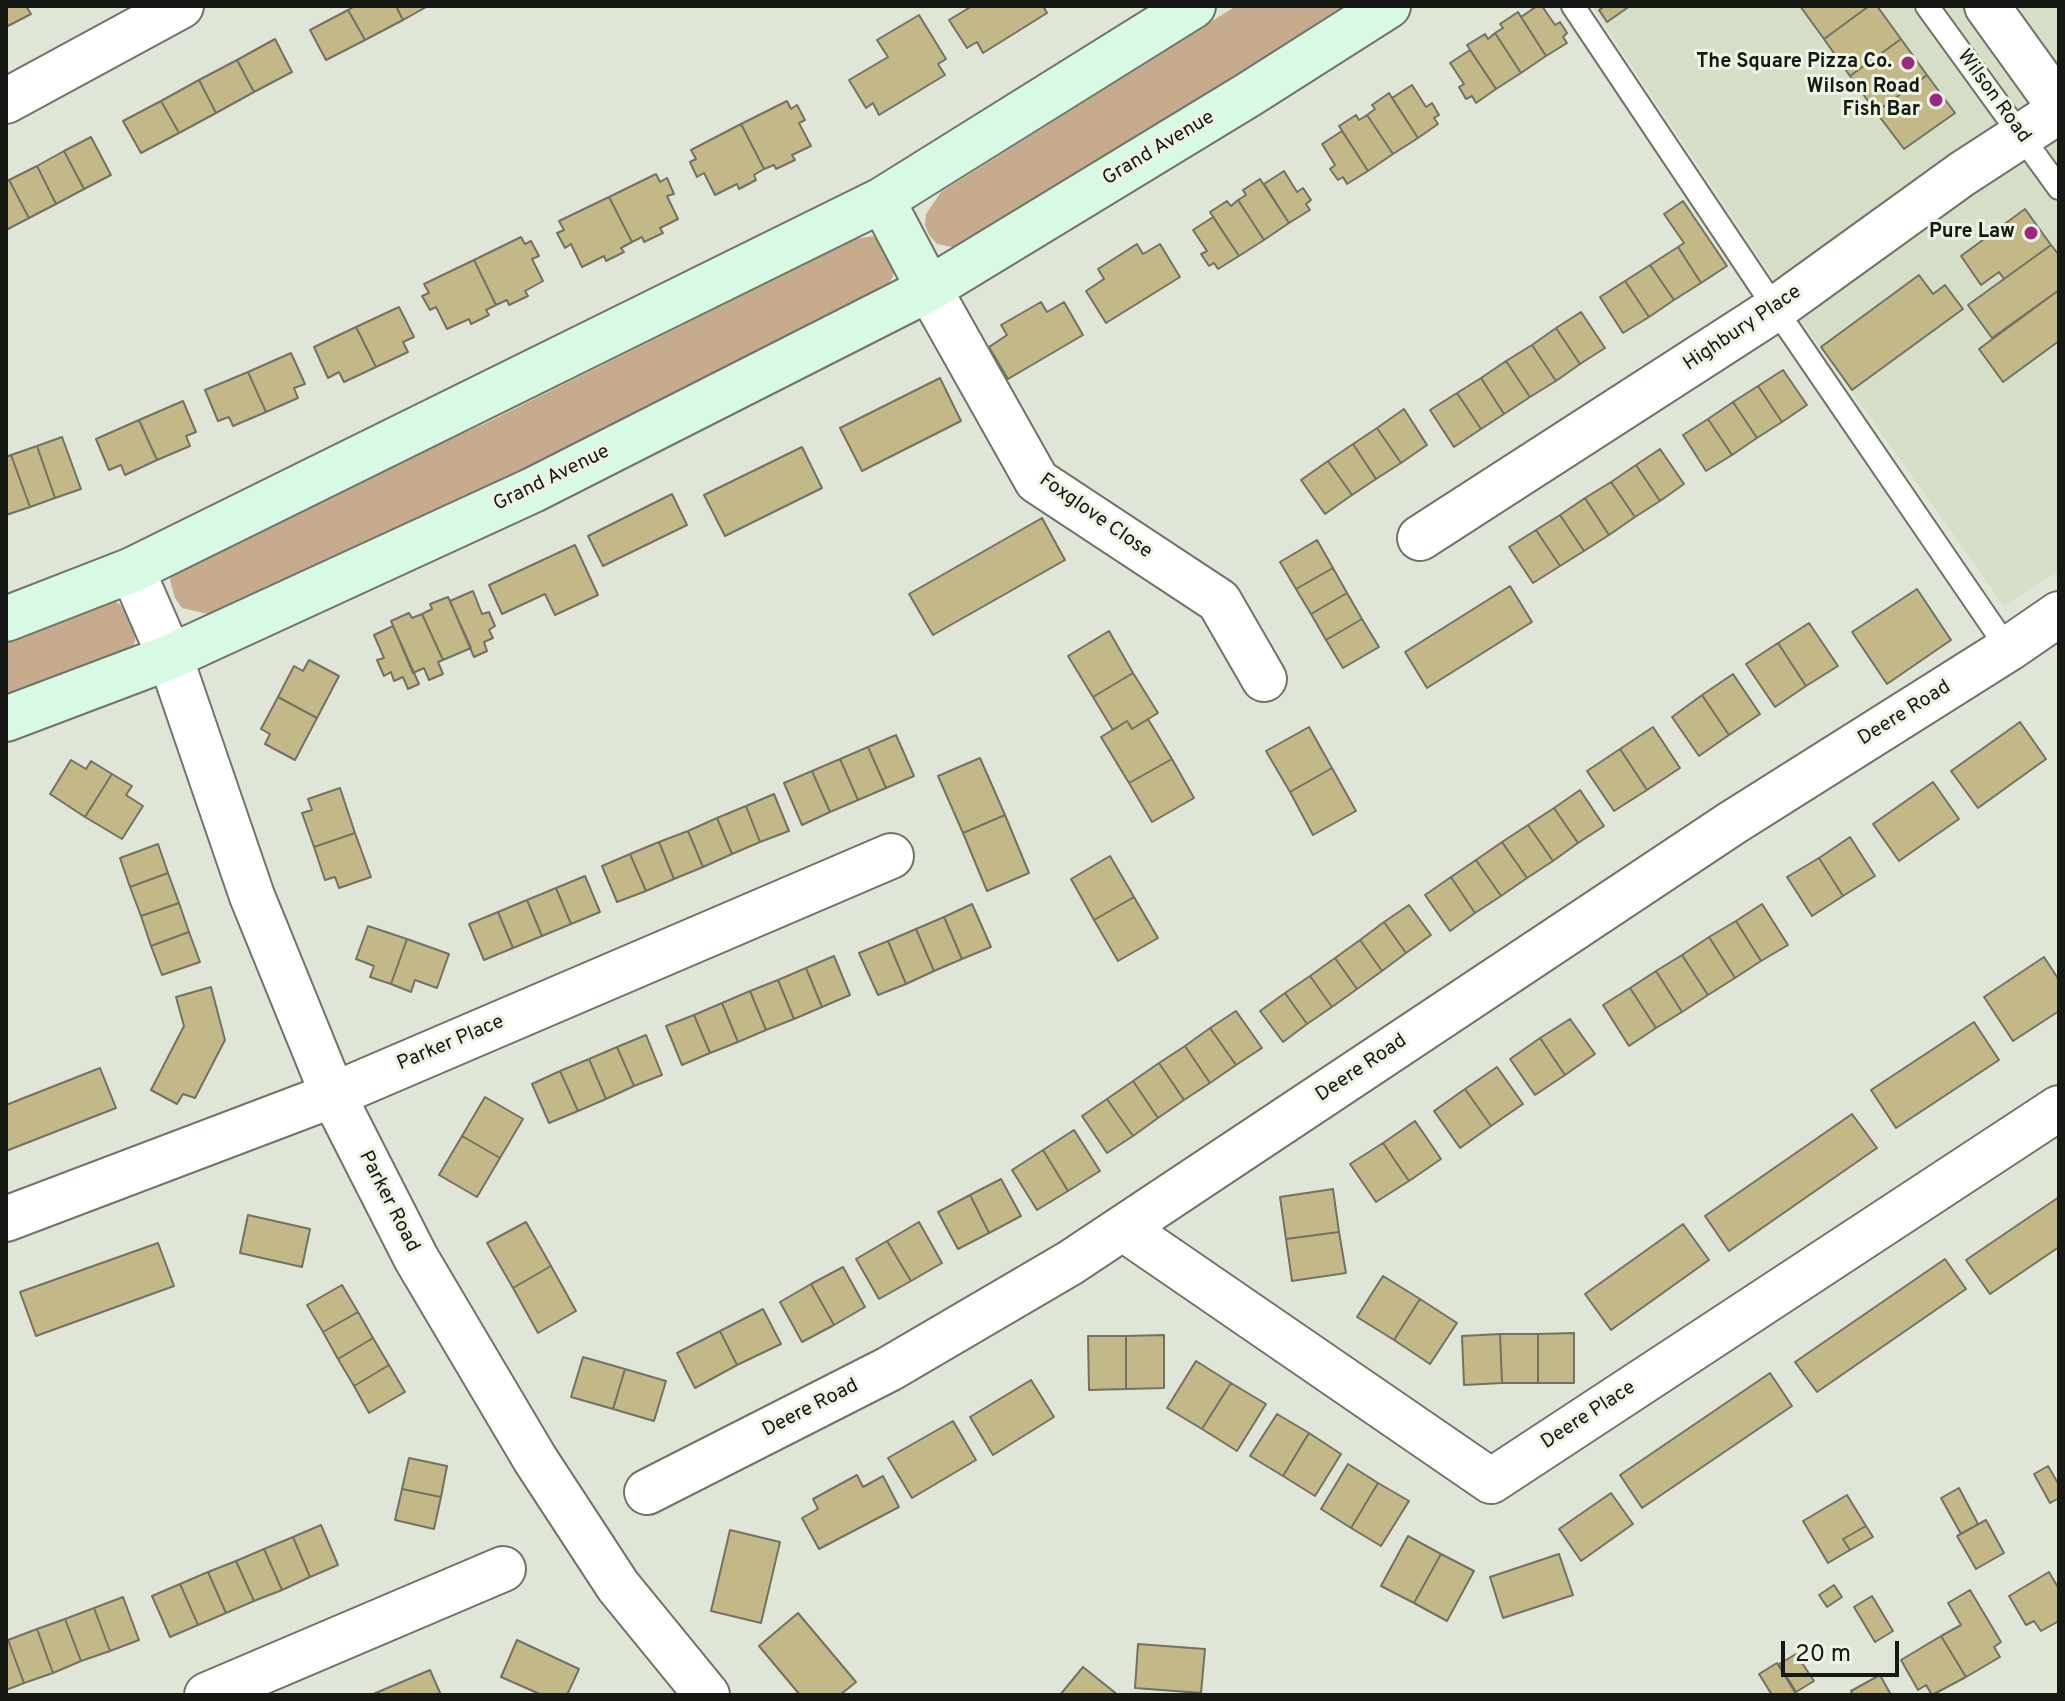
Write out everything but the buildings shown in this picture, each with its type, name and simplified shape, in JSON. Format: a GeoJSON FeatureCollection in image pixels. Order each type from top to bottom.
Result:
{"type":"FeatureCollection","features":[{"type":"Feature","properties":{"kind":"street"},"geometry":{"type":"LineString","coordinates":[[6,101],[181,6]]}},
{"type":"Feature","properties":{"kind":"street"},"geometry":{"type":"LineString","coordinates":[[6,619],[132,570],[882,200],[1193,6]]}},
{"type":"Feature","properties":{"kind":"street","name":"Grand Avenue"},"geometry":{"type":"LineString","coordinates":[[6,719],[170,657],[533,490],[929,289],[1388,6]]}},
{"type":"Feature","properties":{"kind":"street"},"geometry":{"type":"LineString","coordinates":[[1987,6],[2059,108]]}},
{"type":"Feature","properties":{"kind":"street","name":"Highbury Place"},"geometry":{"type":"LineString","coordinates":[[1420,538],[1775,309],[2059,108]]}},
{"type":"Feature","properties":{"kind":"street"},"geometry":{"type":"LineString","coordinates":[[882,200],[929,289]]}},
{"type":"Feature","properties":{"kind":"street","name":"Foxglove Close"},"geometry":{"type":"LineString","coordinates":[[929,289],[1037,481],[1219,601],[1264,679]]}},
{"type":"Feature","properties":{"kind":"street"},"geometry":{"type":"LineString","coordinates":[[132,570],[170,657]]}},
{"type":"Feature","properties":{"kind":"street","name":"Deere Road"},"geometry":{"type":"LineString","coordinates":[[647,1492],[889,1369],[1070,1263],[1732,823],[2059,614]]}},
{"type":"Feature","properties":{"kind":"street","name":"Parker Road"},"geometry":{"type":"LineString","coordinates":[[170,657],[252,896],[333,1095],[416,1258],[535,1459],[618,1586],[707,1695]]}},
{"type":"Feature","properties":{"kind":"street","name":"Parker Place"},"geometry":{"type":"LineString","coordinates":[[6,1219],[333,1095],[891,856]]}},
{"type":"Feature","properties":{"kind":"street","name":"Deere Place"},"geometry":{"type":"LineString","coordinates":[[1124,1229],[1491,1481],[2059,1108]]}},
{"type":"Feature","properties":{"kind":"street"},"geometry":{"type":"LineString","coordinates":[[207,1695],[503,1569]]}},
{"type":"Feature","properties":{"kind":"lane"},"geometry":{"type":"LineString","coordinates":[[1573,6],[1775,309],[2008,649]]}},
{"type":"Feature","properties":{"kind":"lane","name":"Wilson Road"},"geometry":{"type":"LineString","coordinates":[[1927,6],[2059,188]]}},
{"type":"Feature","properties":{"kind":"shaded area"},"geometry":{"type":"Polygon","coordinates":[[[1236,6],[1350,6],[1258,67],[957,248],[937,244],[929,235],[925,225],[926,214],[941,192],[1236,6]]]}},
{"type":"Feature","properties":{"kind":"shaded area"},"geometry":{"type":"Polygon","coordinates":[[[1592,6],[2059,6],[2059,570],[2004,606],[1798,316],[1592,6]]]}},
{"type":"Feature","properties":{"kind":"shaded area"},"geometry":{"type":"Polygon","coordinates":[[[873,236],[883,242],[894,265],[893,277],[886,287],[632,421],[319,567],[208,614],[182,608],[175,598],[170,580],[175,566],[273,518],[484,424],[856,239],[873,236]]]}},
{"type":"Feature","properties":{"kind":"shaded area"},"geometry":{"type":"Polygon","coordinates":[[[100,600],[116,602],[128,610],[136,630],[135,642],[125,656],[6,701],[6,634],[100,600]]]}},
{"type":"Feature","properties":{"kind":"place","name":"The Square Pizza Co."},"geometry":{"type":"Point","coordinates":[1908,63]}},
{"type":"Feature","properties":{"kind":"place","name":"Wilson Road Fish Bar"},"geometry":{"type":"Point","coordinates":[1936,100]}},
{"type":"Feature","properties":{"kind":"place","name":"Pure Law"},"geometry":{"type":"Point","coordinates":[2031,233]}}]}
